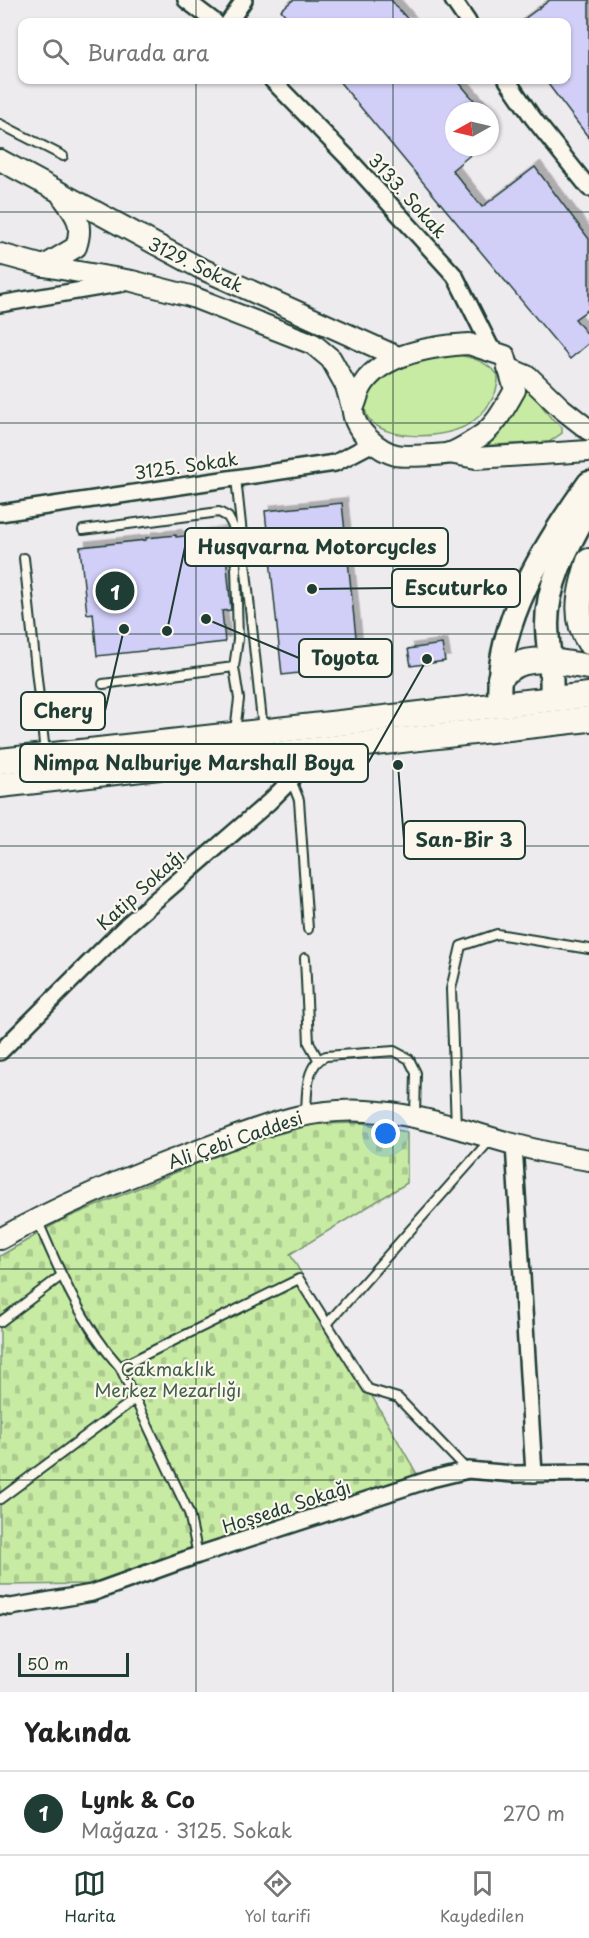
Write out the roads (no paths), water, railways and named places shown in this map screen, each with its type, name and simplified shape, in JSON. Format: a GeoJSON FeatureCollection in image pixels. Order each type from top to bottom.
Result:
{"type":"FeatureCollection","features":[{"type":"Feature","properties":{"kind":"main road"},"geometry":{"type":"LineString","coordinates":[[519,727],[504,718],[500,704],[500,678],[512,624],[522,596],[547,547],[589,483]]}},
{"type":"Feature","properties":{"kind":"main road"},"geometry":{"type":"LineString","coordinates":[[519,727],[541,717],[551,698],[553,681],[547,624],[551,590],[567,547],[589,507]]}},
{"type":"Feature","properties":{"kind":"main road"},"geometry":{"type":"LineString","coordinates":[[589,561],[579,598],[581,624],[589,642]]}},
{"type":"Feature","properties":{"kind":"main road"},"geometry":{"type":"LineString","coordinates":[[500,678],[512,666],[520,663],[551,662],[589,667]]}},
{"type":"Feature","properties":{"kind":"main road"},"geometry":{"type":"LineString","coordinates":[[0,761],[589,695]]}},
{"type":"Feature","properties":{"kind":"main road"},"geometry":{"type":"LineString","coordinates":[[0,785],[589,719]]}},
{"type":"Feature","properties":{"kind":"street"},"geometry":{"type":"LineString","coordinates":[[186,0],[210,18]]}},
{"type":"Feature","properties":{"kind":"street"},"geometry":{"type":"LineString","coordinates":[[232,18],[244,0]]}},
{"type":"Feature","properties":{"kind":"street"},"geometry":{"type":"LineString","coordinates":[[453,0],[465,18]]}},
{"type":"Feature","properties":{"kind":"street","name":"3133. Sokak"},"geometry":{"type":"LineString","coordinates":[[276,84],[347,156],[455,276],[493,352]]}},
{"type":"Feature","properties":{"kind":"street"},"geometry":{"type":"LineString","coordinates":[[510,84],[589,188]]}},
{"type":"Feature","properties":{"kind":"street","name":"3129. Sokak"},"geometry":{"type":"LineString","coordinates":[[0,160],[200,268],[398,357]]}},
{"type":"Feature","properties":{"kind":"street"},"geometry":{"type":"LineString","coordinates":[[44,266],[76,247],[80,235],[78,218],[60,193]]}},
{"type":"Feature","properties":{"kind":"street"},"geometry":{"type":"LineString","coordinates":[[0,254],[44,266],[132,281],[190,296],[313,344],[331,359],[346,386],[362,432],[374,443],[395,455],[449,453],[476,458],[589,451]]}},
{"type":"Feature","properties":{"kind":"street"},"geometry":{"type":"LineString","coordinates":[[0,304],[132,281]]}},
{"type":"Feature","properties":{"kind":"street"},"geometry":{"type":"LineString","coordinates":[[353,411],[360,387],[377,370],[398,357],[441,346],[469,344],[505,356],[515,390],[500,416],[481,436],[449,453]]}},
{"type":"Feature","properties":{"kind":"street"},"geometry":{"type":"LineString","coordinates":[[508,368],[529,377],[561,408],[589,430]]}},
{"type":"Feature","properties":{"kind":"street","name":"3125. Sokak"},"geometry":{"type":"LineString","coordinates":[[0,513],[335,464],[374,443]]}},
{"type":"Feature","properties":{"kind":"street"},"geometry":{"type":"LineString","coordinates":[[291,780],[296,752]]}},
{"type":"Feature","properties":{"kind":"street","name":"Katip Sokağı"},"geometry":{"type":"LineString","coordinates":[[0,1052],[127,925],[269,802],[291,780]]}},
{"type":"Feature","properties":{"kind":"street","name":"Ali Çebi Caddesi"},"geometry":{"type":"LineString","coordinates":[[0,1239],[37,1218],[128,1176],[287,1118],[328,1110],[381,1112],[415,1118],[456,1127],[550,1154],[589,1160]]}},
{"type":"Feature","properties":{"kind":"street"},"geometry":{"type":"LineString","coordinates":[[514,1144],[534,1474]]}},
{"type":"Feature","properties":{"kind":"street","name":"Hoşseda Sokağı"},"geometry":{"type":"LineString","coordinates":[[0,1606],[10,1607],[92,1593],[198,1555],[431,1479],[468,1470],[534,1474],[589,1473]]}},
{"type":"Feature","properties":{"kind":"lane"},"geometry":{"type":"LineString","coordinates":[[0,124],[63,156]]}},
{"type":"Feature","properties":{"kind":"lane"},"geometry":{"type":"LineString","coordinates":[[236,478],[264,731]]}},
{"type":"Feature","properties":{"kind":"lane"},"geometry":{"type":"LineString","coordinates":[[83,530],[219,512],[228,517],[235,530],[238,639],[234,668],[239,699],[235,735]]}},
{"type":"Feature","properties":{"kind":"lane"},"geometry":{"type":"LineString","coordinates":[[24,558],[45,756]]}},
{"type":"Feature","properties":{"kind":"lane"},"geometry":{"type":"LineString","coordinates":[[103,684],[234,668]]}},
{"type":"Feature","properties":{"kind":"lane"},"geometry":{"type":"LineString","coordinates":[[291,780],[299,800],[308,929]]}},
{"type":"Feature","properties":{"kind":"lane"},"geometry":{"type":"LineString","coordinates":[[456,1127],[451,989],[460,946],[496,934],[589,950]]}},
{"type":"Feature","properties":{"kind":"lane"},"geometry":{"type":"LineString","coordinates":[[305,958],[309,1043],[318,1059]]}},
{"type":"Feature","properties":{"kind":"lane"},"geometry":{"type":"LineString","coordinates":[[306,1114],[307,1089],[312,1067],[318,1059],[326,1056],[394,1052],[409,1059],[416,1073],[415,1118]]}},
{"type":"Feature","properties":{"kind":"lane"},"geometry":{"type":"LineString","coordinates":[[327,1324],[492,1138]]}},
{"type":"Feature","properties":{"kind":"lane"},"geometry":{"type":"LineString","coordinates":[[37,1218],[61,1276],[102,1347],[120,1367],[189,1513],[198,1555]]}},
{"type":"Feature","properties":{"kind":"lane"},"geometry":{"type":"LineString","coordinates":[[0,1322],[61,1276]]}},
{"type":"Feature","properties":{"kind":"lane"},"geometry":{"type":"LineString","coordinates":[[120,1367],[299,1279],[368,1389],[398,1398],[468,1470]]}},
{"type":"Feature","properties":{"kind":"lane"},"geometry":{"type":"LineString","coordinates":[[0,1499],[135,1399]]}},
{"type":"Feature","properties":{"kind":"place","name":"Escuturko"},"geometry":{"type":"Point","coordinates":[312,589]}},
{"type":"Feature","properties":{"kind":"place","name":"Lynk & Co"},"geometry":{"type":"Point","coordinates":[115,591]}},
{"type":"Feature","properties":{"kind":"place","name":"Toyota"},"geometry":{"type":"Point","coordinates":[206,619]}},
{"type":"Feature","properties":{"kind":"place","name":"Chery"},"geometry":{"type":"Point","coordinates":[124,629]}},
{"type":"Feature","properties":{"kind":"place","name":"Husqvarna Motorcycles"},"geometry":{"type":"Point","coordinates":[167,631]}},
{"type":"Feature","properties":{"kind":"place","name":"Nimpa Nalburiye Marshall Boya"},"geometry":{"type":"Point","coordinates":[427,659]}},
{"type":"Feature","properties":{"kind":"place","name":"San-Bir 3"},"geometry":{"type":"Point","coordinates":[398,765]}},
{"type":"Feature","properties":{"kind":"park label","name":"Çakmaklık Merkez Mezarlığı"},"geometry":{"type":"Point","coordinates":[168,1378]}}]}
